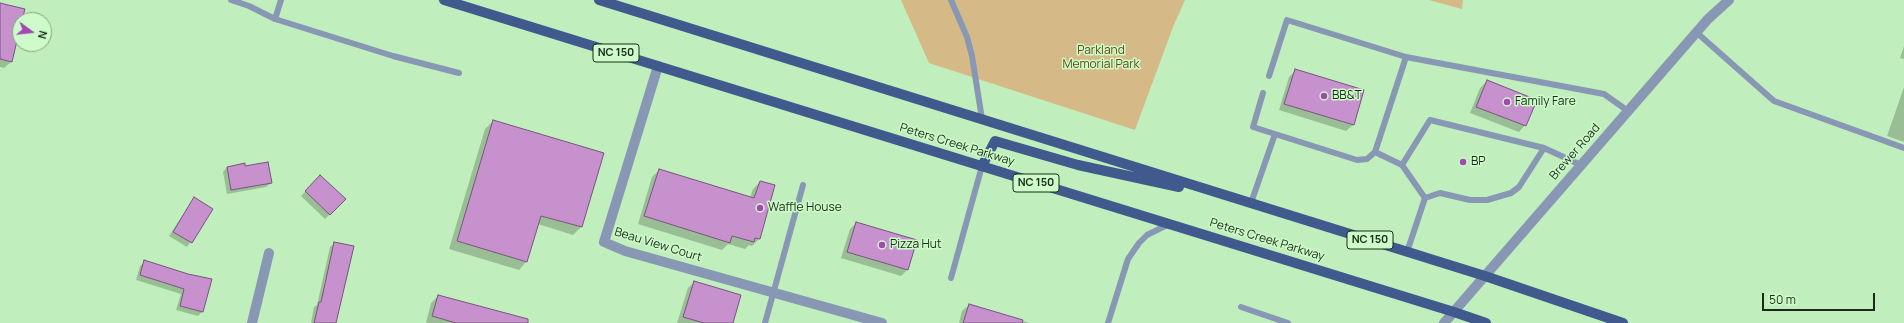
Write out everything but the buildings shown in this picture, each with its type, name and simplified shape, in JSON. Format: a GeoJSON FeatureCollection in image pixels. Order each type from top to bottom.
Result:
{"type":"FeatureCollection","features":[{"type":"Feature","properties":{"kind":"main road","name":"Peters Creek Parkway"},"geometry":{"type":"LineString","coordinates":[[444,0],[1486,323]]}},
{"type":"Feature","properties":{"kind":"main road","name":"NC 150"},"geometry":{"type":"LineString","coordinates":[[599,0],[1485,276],[1623,323]]}},
{"type":"Feature","properties":{"kind":"main road"},"geometry":{"type":"LineString","coordinates":[[982,166],[995,141],[1078,165],[1246,202]]}},
{"type":"Feature","properties":{"kind":"street","name":"Brewer Road"},"geometry":{"type":"LineString","coordinates":[[1444,323],[1696,32],[1729,0]]}},
{"type":"Feature","properties":{"kind":"street","name":"Beau View Court"},"geometry":{"type":"LineString","coordinates":[[658,66],[604,242],[625,250],[882,323]]}},
{"type":"Feature","properties":{"kind":"street"},"geometry":{"type":"LineString","coordinates":[[252,323],[269,253]]}},
{"type":"Feature","properties":{"kind":"lane"},"geometry":{"type":"LineString","coordinates":[[231,0],[249,6],[275,19],[393,56],[459,73]]}},
{"type":"Feature","properties":{"kind":"lane"},"geometry":{"type":"LineString","coordinates":[[275,19],[281,0]]}},
{"type":"Feature","properties":{"kind":"lane"},"geometry":{"type":"LineString","coordinates":[[951,0],[967,37],[972,56],[982,119]]}},
{"type":"Feature","properties":{"kind":"lane"},"geometry":{"type":"LineString","coordinates":[[1269,76],[1287,20],[1406,57],[1604,94],[1628,111]]}},
{"type":"Feature","properties":{"kind":"lane"},"geometry":{"type":"LineString","coordinates":[[1696,32],[1774,101],[1904,148]]}},
{"type":"Feature","properties":{"kind":"lane"},"geometry":{"type":"LineString","coordinates":[[1263,93],[1253,127],[1357,160],[1367,159],[1375,152],[1406,57]]}},
{"type":"Feature","properties":{"kind":"lane"},"geometry":{"type":"LineString","coordinates":[[1402,165],[1430,120],[1544,148],[1581,165]]}},
{"type":"Feature","properties":{"kind":"lane"},"geometry":{"type":"LineString","coordinates":[[1246,202],[1275,134]]}},
{"type":"Feature","properties":{"kind":"lane"},"geometry":{"type":"LineString","coordinates":[[1407,252],[1425,198],[1440,192],[1470,200],[1486,200],[1511,193],[1519,187],[1544,148]]}},
{"type":"Feature","properties":{"kind":"lane"},"geometry":{"type":"LineString","coordinates":[[1375,152],[1402,165],[1425,198]]}},
{"type":"Feature","properties":{"kind":"lane"},"geometry":{"type":"LineString","coordinates":[[951,278],[982,166]]}},
{"type":"Feature","properties":{"kind":"lane"},"geometry":{"type":"LineString","coordinates":[[765,323],[775,292],[803,185]]}},
{"type":"Feature","properties":{"kind":"lane"},"geometry":{"type":"LineString","coordinates":[[1108,323],[1128,259],[1139,243],[1147,235],[1169,224]]}},
{"type":"Feature","properties":{"kind":"lane"},"geometry":{"type":"LineString","coordinates":[[1241,307],[1288,323]]}},
{"type":"Feature","properties":{"kind":"green space","name":"Parkland Memorial Park"},"geometry":{"type":"Polygon","coordinates":[[[901,0],[1185,0],[1173,27],[1135,130],[929,63],[901,0]]]}},
{"type":"Feature","properties":{"kind":"green space"},"geometry":{"type":"Polygon","coordinates":[[[1429,0],[1463,0],[1462,9],[1429,0]]]}},
{"type":"Feature","properties":{"kind":"place","name":"BB&T"},"geometry":{"type":"Point","coordinates":[1324,96]}},
{"type":"Feature","properties":{"kind":"place","name":"Family Fare"},"geometry":{"type":"Point","coordinates":[1507,102]}},
{"type":"Feature","properties":{"kind":"place","name":"BP"},"geometry":{"type":"Point","coordinates":[1463,162]}},
{"type":"Feature","properties":{"kind":"place","name":"Waffle House"},"geometry":{"type":"Point","coordinates":[760,208]}},
{"type":"Feature","properties":{"kind":"place","name":"Pizza Hut"},"geometry":{"type":"Point","coordinates":[882,245]}}]}
